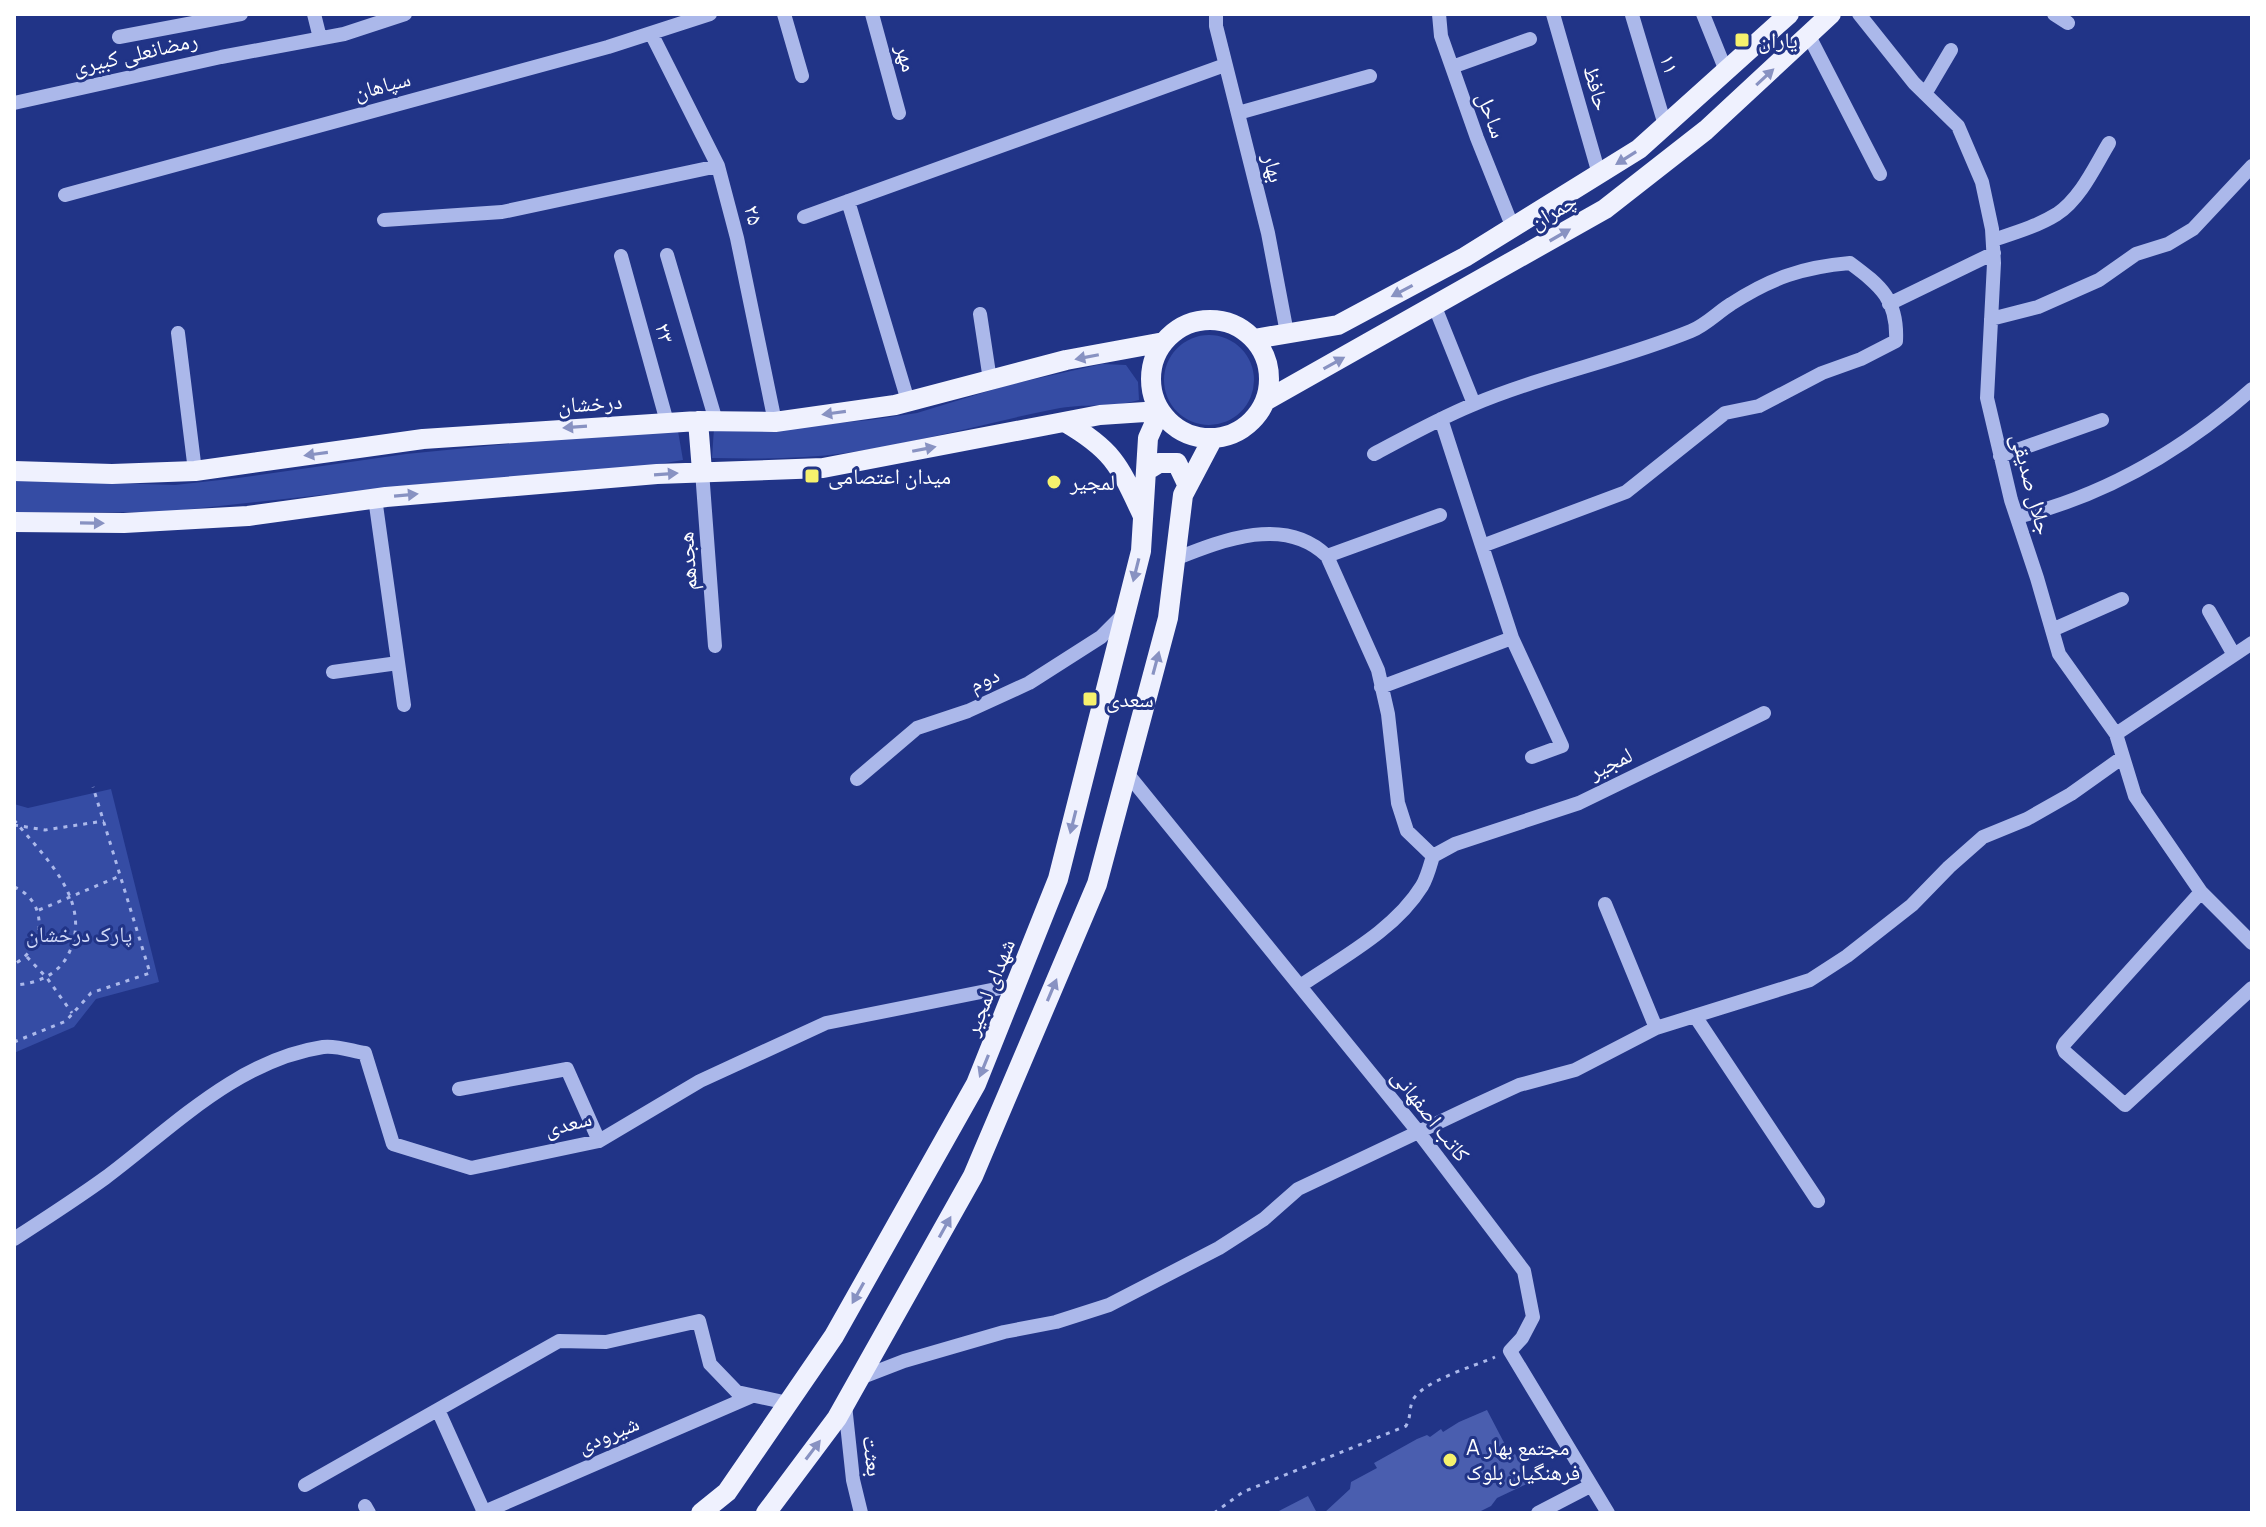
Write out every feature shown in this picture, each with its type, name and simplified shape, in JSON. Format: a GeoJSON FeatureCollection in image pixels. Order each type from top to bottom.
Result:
{"type":"FeatureCollection","features":[{"type":"Feature","properties":{"kind":"main road","name":"چمران"},"geometry":{"type":"LineString","coordinates":[[1254,339],[1338,325],[1513,228],[1639,149],[1789,14]]}},
{"type":"Feature","properties":{"kind":"main road","name":"چمران"},"geometry":{"type":"LineString","coordinates":[[1265,401],[1605,209],[1706,130],[1831,14]]}},
{"type":"Feature","properties":{"kind":"main road"},"geometry":{"type":"LineString","coordinates":[[1198,321],[1218,321],[1237,327],[1254,339],[1263,352],[1269,368],[1270,385],[1265,401],[1257,416],[1230,435],[1213,438],[1183,432],[1160,411],[1152,394],[1151,376],[1155,358],[1164,342],[1179,329],[1198,321]]}},
{"type":"Feature","properties":{"kind":"main road","name":"درخشان"},"geometry":{"type":"LineString","coordinates":[[14,471],[112,474],[195,471],[423,439],[667,422],[775,422],[908,401],[1066,360],[1164,342]]}},
{"type":"Feature","properties":{"kind":"main road"},"geometry":{"type":"LineString","coordinates":[[14,522],[124,523],[248,516],[375,498],[702,471],[823,468],[1100,415],[1160,411]]}},
{"type":"Feature","properties":{"kind":"main road","name":"شهدای لمجیر"},"geometry":{"type":"LineString","coordinates":[[701,1513],[727,1492],[834,1336],[976,1084],[1058,879],[1141,551],[1148,438],[1160,411]]}},
{"type":"Feature","properties":{"kind":"main road"},"geometry":{"type":"LineString","coordinates":[[702,471],[707,421]]}},
{"type":"Feature","properties":{"kind":"main road"},"geometry":{"type":"LineString","coordinates":[[1065,422],[1096,440],[1119,465],[1143,516]]}},
{"type":"Feature","properties":{"kind":"main road"},"geometry":{"type":"LineString","coordinates":[[766,1513],[845,1404],[973,1176],[1097,884],[1168,618],[1183,495],[1213,438]]}},
{"type":"Feature","properties":{"kind":"main road"},"geometry":{"type":"LineString","coordinates":[[1146,471],[1159,463],[1177,463],[1188,486]]}},
{"type":"Feature","properties":{"kind":"street"},"geometry":{"type":"LineString","coordinates":[[119,37],[241,14]]}},
{"type":"Feature","properties":{"kind":"street"},"geometry":{"type":"LineString","coordinates":[[314,14],[320,38]]}},
{"type":"Feature","properties":{"kind":"street","name":"رمضانعلی کبیری"},"geometry":{"type":"LineString","coordinates":[[14,103],[221,57],[344,34],[405,14]]}},
{"type":"Feature","properties":{"kind":"street","name":"سپاهان"},"geometry":{"type":"LineString","coordinates":[[65,195],[710,14]]}},
{"type":"Feature","properties":{"kind":"street"},"geometry":{"type":"LineString","coordinates":[[784,14],[802,76]]}},
{"type":"Feature","properties":{"kind":"street","name":"مهر"},"geometry":{"type":"LineString","coordinates":[[872,14],[899,113]]}},
{"type":"Feature","properties":{"kind":"street","name":"بهار"},"geometry":{"type":"LineString","coordinates":[[1216,14],[1225,65],[1268,233],[1287,333]]}},
{"type":"Feature","properties":{"kind":"street","name":"ساحل"},"geometry":{"type":"LineString","coordinates":[[1439,14],[1441,36],[1513,228]]}},
{"type":"Feature","properties":{"kind":"street","name":"حافظ"},"geometry":{"type":"LineString","coordinates":[[1553,14],[1599,174]]}},
{"type":"Feature","properties":{"kind":"street"},"geometry":{"type":"LineString","coordinates":[[1703,14],[1726,71]]}},
{"type":"Feature","properties":{"kind":"street","name":"جلال صدیقی"},"geometry":{"type":"LineString","coordinates":[[1859,14],[1925,94],[1958,126],[1982,182],[1993,246],[1987,398],[2017,517],[2059,654],[2116,734],[2135,796],[2201,892],[2252,943]]}},
{"type":"Feature","properties":{"kind":"street"},"geometry":{"type":"LineString","coordinates":[[2054,14],[2068,23]]}},
{"type":"Feature","properties":{"kind":"street","name":"۱۱"},"geometry":{"type":"LineString","coordinates":[[1632,15],[1665,125]]}},
{"type":"Feature","properties":{"kind":"street","name":"۲۵"},"geometry":{"type":"LineString","coordinates":[[651,33],[718,166],[737,238],[775,422]]}},
{"type":"Feature","properties":{"kind":"street"},"geometry":{"type":"LineString","coordinates":[[1809,36],[1880,174]]}},
{"type":"Feature","properties":{"kind":"street"},"geometry":{"type":"LineString","coordinates":[[1452,67],[1530,39]]}},
{"type":"Feature","properties":{"kind":"street"},"geometry":{"type":"LineString","coordinates":[[1925,94],[1951,50]]}},
{"type":"Feature","properties":{"kind":"street"},"geometry":{"type":"LineString","coordinates":[[804,217],[1225,65]]}},
{"type":"Feature","properties":{"kind":"street"},"geometry":{"type":"LineString","coordinates":[[1238,113],[1370,76]]}},
{"type":"Feature","properties":{"kind":"street"},"geometry":{"type":"LineString","coordinates":[[1889,304],[2059,213],[2084,185],[2109,143]]}},
{"type":"Feature","properties":{"kind":"street"},"geometry":{"type":"LineString","coordinates":[[384,220],[502,212],[718,166]]}},
{"type":"Feature","properties":{"kind":"street"},"geometry":{"type":"LineString","coordinates":[[1991,319],[2038,307],[2099,280],[2136,254],[2168,244],[2193,229],[2252,166]]}},
{"type":"Feature","properties":{"kind":"street"},"geometry":{"type":"LineString","coordinates":[[848,201],[908,401]]}},
{"type":"Feature","properties":{"kind":"street"},"geometry":{"type":"LineString","coordinates":[[667,255],[707,421]]}},
{"type":"Feature","properties":{"kind":"street","name":"۲۳"},"geometry":{"type":"LineString","coordinates":[[621,256],[667,422]]}},
{"type":"Feature","properties":{"kind":"street"},"geometry":{"type":"LineString","coordinates":[[1374,454],[1474,404],[1648,348],[1696,329],[1765,284],[1811,266],[1850,263],[1880,286],[1897,321],[1896,341],[1861,359],[1822,373],[1759,406],[1725,413],[1626,492],[1482,546]]}},
{"type":"Feature","properties":{"kind":"street"},"geometry":{"type":"LineString","coordinates":[[1435,307],[1474,404]]}},
{"type":"Feature","properties":{"kind":"street"},"geometry":{"type":"LineString","coordinates":[[980,314],[990,380]]}},
{"type":"Feature","properties":{"kind":"street"},"geometry":{"type":"LineString","coordinates":[[178,333],[195,471]]}},
{"type":"Feature","properties":{"kind":"street"},"geometry":{"type":"LineString","coordinates":[[2017,517],[2054,508],[2164,457],[2215,422],[2252,389]]}},
{"type":"Feature","properties":{"kind":"street"},"geometry":{"type":"LineString","coordinates":[[1441,419],[1512,638],[1562,746],[1532,757]]}},
{"type":"Feature","properties":{"kind":"street"},"geometry":{"type":"LineString","coordinates":[[2000,456],[2102,420]]}},
{"type":"Feature","properties":{"kind":"street","name":"هجدهم"},"geometry":{"type":"LineString","coordinates":[[702,471],[715,646]]}},
{"type":"Feature","properties":{"kind":"street"},"geometry":{"type":"LineString","coordinates":[[375,498],[404,705]]}},
{"type":"Feature","properties":{"kind":"street"},"geometry":{"type":"LineString","coordinates":[[1327,556],[1440,515]]}},
{"type":"Feature","properties":{"kind":"street"},"geometry":{"type":"LineString","coordinates":[[1175,559],[1246,536],[1267,534],[1291,534],[1314,544],[1327,556],[1378,670],[1388,714],[1398,803],[1407,831],[1433,856],[1424,884],[1405,909],[1300,986]]}},
{"type":"Feature","properties":{"kind":"street"},"geometry":{"type":"LineString","coordinates":[[2052,630],[2122,599]]}},
{"type":"Feature","properties":{"kind":"street"},"geometry":{"type":"LineString","coordinates":[[2209,611],[2234,655]]}},
{"type":"Feature","properties":{"kind":"street","name":"دوم"},"geometry":{"type":"LineString","coordinates":[[857,779],[917,728],[968,711],[1029,683],[1101,637],[1126,612]]}},
{"type":"Feature","properties":{"kind":"street"},"geometry":{"type":"LineString","coordinates":[[1381,687],[1512,638]]}},
{"type":"Feature","properties":{"kind":"street"},"geometry":{"type":"LineString","coordinates":[[2116,734],[2252,643]]}},
{"type":"Feature","properties":{"kind":"street"},"geometry":{"type":"LineString","coordinates":[[333,672],[398,663]]}},
{"type":"Feature","properties":{"kind":"street","name":"لمجیر"},"geometry":{"type":"LineString","coordinates":[[1433,856],[1455,844],[1579,803],[1764,713]]}},
{"type":"Feature","properties":{"kind":"street"},"geometry":{"type":"LineString","coordinates":[[860,1378],[904,1361],[1004,1332],[1056,1322],[1109,1305],[1219,1248],[1264,1219],[1298,1189],[1519,1085],[1575,1070],[1656,1028],[1810,980],[1847,956],[1912,905],[1983,837],[2027,819],[2071,794],[2123,757]]}},
{"type":"Feature","properties":{"kind":"street","name":"کاتب اصفهانی"},"geometry":{"type":"LineString","coordinates":[[1126,772],[1420,1134],[1524,1271],[1533,1317],[1522,1338],[1510,1351]]}},
{"type":"Feature","properties":{"kind":"street"},"geometry":{"type":"LineString","coordinates":[[2201,892],[2065,1043],[2065,1052],[2125,1105],[2252,988]]}},
{"type":"Feature","properties":{"kind":"street"},"geometry":{"type":"LineString","coordinates":[[1605,904],[1656,1028]]}},
{"type":"Feature","properties":{"kind":"street","name":"سعدی"},"geometry":{"type":"LineString","coordinates":[[14,1239],[104,1179],[216,1092],[267,1064],[326,1046],[365,1053],[393,1144],[471,1168],[599,1141],[700,1081],[826,1023],[1016,985]]}},
{"type":"Feature","properties":{"kind":"street"},"geometry":{"type":"LineString","coordinates":[[1695,1016],[1818,1201]]}},
{"type":"Feature","properties":{"kind":"street"},"geometry":{"type":"LineString","coordinates":[[459,1089],[567,1069],[599,1141]]}},
{"type":"Feature","properties":{"kind":"street"},"geometry":{"type":"LineString","coordinates":[[305,1485],[559,1341],[606,1342],[699,1321],[710,1364],[737,1392],[788,1403]]}},
{"type":"Feature","properties":{"kind":"street"},"geometry":{"type":"LineString","coordinates":[[1510,1351],[1608,1513]]}},
{"type":"Feature","properties":{"kind":"street","name":"شیرودی"},"geometry":{"type":"LineString","coordinates":[[483,1512],[752,1395]]}},
{"type":"Feature","properties":{"kind":"street","name":"بعثت"},"geometry":{"type":"LineString","coordinates":[[845,1404],[853,1480],[861,1513]]}},
{"type":"Feature","properties":{"kind":"street"},"geometry":{"type":"LineString","coordinates":[[438,1410],[483,1512]]}},
{"type":"Feature","properties":{"kind":"street"},"geometry":{"type":"LineString","coordinates":[[1538,1513],[1590,1486]]}},
{"type":"Feature","properties":{"kind":"path"},"geometry":{"type":"LineString","coordinates":[[14,1042],[66,1021],[91,993],[150,973],[93,787]]}},
{"type":"Feature","properties":{"kind":"path"},"geometry":{"type":"LineString","coordinates":[[16,823],[45,830],[104,821]]}},
{"type":"Feature","properties":{"kind":"path"},"geometry":{"type":"LineString","coordinates":[[14,985],[47,978],[63,964],[73,945],[77,918],[71,897],[49,859],[16,823]]}},
{"type":"Feature","properties":{"kind":"path"},"geometry":{"type":"LineString","coordinates":[[38,911],[120,876]]}},
{"type":"Feature","properties":{"kind":"path"},"geometry":{"type":"LineString","coordinates":[[14,887],[24,891],[38,911],[39,936],[27,957],[14,964]]}},
{"type":"Feature","properties":{"kind":"path"},"geometry":{"type":"LineString","coordinates":[[27,957],[73,1013]]}},
{"type":"Feature","properties":{"kind":"path"},"geometry":{"type":"LineString","coordinates":[[1214,1513],[1243,1492],[1406,1426],[1411,1417],[1412,1401],[1424,1387],[1510,1351]]}},
{"type":"Feature","properties":{"kind":"green space"},"geometry":{"type":"Polygon","coordinates":[[[1209,335],[1234,343],[1246,355],[1254,380],[1246,405],[1234,417],[1209,425],[1184,417],[1172,405],[1164,380],[1172,355],[1184,343],[1209,335]]]}},
{"type":"Feature","properties":{"kind":"green space"},"geometry":{"type":"Polygon","coordinates":[[[1102,364],[1126,365],[1138,382],[1139,400],[1055,409],[846,453],[779,458],[712,458],[714,428],[806,426],[917,413],[1008,385],[1102,364]]]}},
{"type":"Feature","properties":{"kind":"green space"},"geometry":{"type":"Polygon","coordinates":[[[678,431],[683,460],[648,466],[424,484],[164,512],[14,512],[14,480],[175,485],[406,454],[587,436],[678,431]]]}},
{"type":"Feature","properties":{"kind":"green space","name":"پارک درخشان"},"geometry":{"type":"Polygon","coordinates":[[[111,789],[159,982],[96,999],[74,1027],[14,1053],[14,804],[28,808],[111,789]]]}},
{"type":"Feature","properties":{"kind":"building","name":"A مجتمع بهار فرهنگیان بلوک"},"geometry":{"type":"Polygon","coordinates":[[[1487,1410],[1511,1456],[1515,1454],[1531,1482],[1497,1498],[1491,1506],[1477,1513],[1324,1513],[1350,1489],[1351,1482],[1377,1468],[1374,1463],[1417,1439],[1427,1435],[1430,1437],[1441,1429],[1443,1432],[1487,1410]]]}},
{"type":"Feature","properties":{"kind":"building"},"geometry":{"type":"Polygon","coordinates":[[[1308,1496],[1317,1513],[1275,1513],[1308,1496]]]}},
{"type":"Feature","properties":{"kind":"place","name":"یاران"},"geometry":{"type":"Point","coordinates":[1742,40]}},
{"type":"Feature","properties":{"kind":"place","name":"میدان اعتصامی"},"geometry":{"type":"Point","coordinates":[812,476]}},
{"type":"Feature","properties":{"kind":"place","name":"لمجیر"},"geometry":{"type":"Point","coordinates":[1054,482]}},
{"type":"Feature","properties":{"kind":"place","name":"سعدی"},"geometry":{"type":"Point","coordinates":[1090,699]}},
{"type":"Feature","properties":{"kind":"place","name":"A مجتمع بهار فرهنگیان بلوک"},"geometry":{"type":"Point","coordinates":[1450,1460]}}]}
